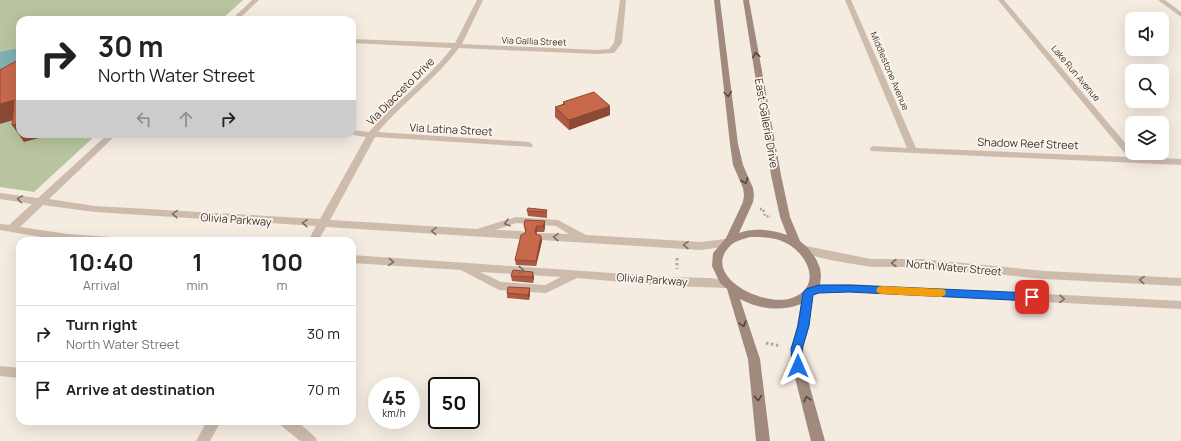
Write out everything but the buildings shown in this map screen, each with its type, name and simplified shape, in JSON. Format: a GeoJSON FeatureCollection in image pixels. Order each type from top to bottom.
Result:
{"type":"FeatureCollection","features":[{"type":"Feature","properties":{"kind":"main road"},"geometry":{"type":"LineString","coordinates":[[717,0],[734,144],[738,165],[748,188],[749,195],[748,202],[728,241],[718,253],[717,264],[720,276],[730,287],[742,296],[758,302],[775,305],[792,303],[804,297],[813,288],[816,277],[814,265],[807,253],[781,236],[765,233],[749,233],[735,236],[728,241]]}},
{"type":"Feature","properties":{"kind":"main road","name":"East Galleria Drive"},"geometry":{"type":"LineString","coordinates":[[746,0],[776,175],[785,217],[798,246]]}},
{"type":"Feature","properties":{"kind":"main road"},"geometry":{"type":"LineString","coordinates":[[730,287],[754,359],[763,441]]}},
{"type":"Feature","properties":{"kind":"main road"},"geometry":{"type":"LineString","coordinates":[[809,292],[797,349],[798,366],[818,441]]}},
{"type":"Feature","properties":{"kind":"street"},"geometry":{"type":"LineString","coordinates":[[238,16],[256,0]]}},
{"type":"Feature","properties":{"kind":"street","name":"Via Diacceto Drive"},"geometry":{"type":"LineString","coordinates":[[315,237],[372,134],[389,114],[444,63],[457,46],[480,0]]}},
{"type":"Feature","properties":{"kind":"street","name":"Via Gallia Street"},"geometry":{"type":"LineString","coordinates":[[356,41],[597,52],[611,51],[618,44],[623,0]]}},
{"type":"Feature","properties":{"kind":"street","name":"Middlestone Avenue"},"geometry":{"type":"LineString","coordinates":[[848,0],[912,150]]}},
{"type":"Feature","properties":{"kind":"street","name":"Lake Run Avenue"},"geometry":{"type":"LineString","coordinates":[[1002,0],[1125,148]]}},
{"type":"Feature","properties":{"kind":"street"},"geometry":{"type":"LineString","coordinates":[[1161,0],[1181,16]]}},
{"type":"Feature","properties":{"kind":"street","name":"Via Latina Street"},"geometry":{"type":"LineString","coordinates":[[356,133],[388,137],[529,145]]}},
{"type":"Feature","properties":{"kind":"street"},"geometry":{"type":"LineString","coordinates":[[11,229],[109,138]]}},
{"type":"Feature","properties":{"kind":"street","name":"Shadow Reef Street"},"geometry":{"type":"LineString","coordinates":[[874,149],[1125,159]]}},
{"type":"Feature","properties":{"kind":"street","name":"Shadow Reef Street"},"geometry":{"type":"LineString","coordinates":[[1150,160],[1181,162]]}},
{"type":"Feature","properties":{"kind":"street","name":"Olivia Parkway"},"geometry":{"type":"LineString","coordinates":[[0,196],[95,209],[520,235]]}},
{"type":"Feature","properties":{"kind":"street","name":"Olivia Parkway"},"geometry":{"type":"LineString","coordinates":[[473,233],[516,220],[558,222],[583,239]]}},
{"type":"Feature","properties":{"kind":"street"},"geometry":{"type":"LineString","coordinates":[[0,227],[62,237]]}},
{"type":"Feature","properties":{"kind":"street"},"geometry":{"type":"LineString","coordinates":[[542,236],[701,246],[728,241]]}},
{"type":"Feature","properties":{"kind":"street","name":"North Water Street"},"geometry":{"type":"LineString","coordinates":[[798,246],[830,256],[871,263],[922,263],[1045,274],[1181,282]]}},
{"type":"Feature","properties":{"kind":"street","name":"Olivia Parkway"},"geometry":{"type":"LineString","coordinates":[[356,259],[677,282],[709,281],[730,287]]}},
{"type":"Feature","properties":{"kind":"street","name":"Olivia Parkway"},"geometry":{"type":"LineString","coordinates":[[462,267],[499,286],[546,289],[576,274]]}},
{"type":"Feature","properties":{"kind":"street"},"geometry":{"type":"LineString","coordinates":[[809,292],[819,289],[849,288],[1181,305]]}},
{"type":"Feature","properties":{"kind":"street"},"geometry":{"type":"LineString","coordinates":[[0,371],[16,373]]}},
{"type":"Feature","properties":{"kind":"street"},"geometry":{"type":"LineString","coordinates":[[203,441],[212,425]]}},
{"type":"Feature","properties":{"kind":"street"},"geometry":{"type":"LineString","coordinates":[[290,425],[310,441]]}},
{"type":"Feature","properties":{"kind":"path"},"geometry":{"type":"LineString","coordinates":[[757,208],[763,210],[764,216],[772,217]]}},
{"type":"Feature","properties":{"kind":"path"},"geometry":{"type":"LineString","coordinates":[[677,254],[677,273]]}},
{"type":"Feature","properties":{"kind":"path"},"geometry":{"type":"LineString","coordinates":[[766,343],[781,346]]}},
{"type":"Feature","properties":{"kind":"green space"},"geometry":{"type":"Polygon","coordinates":[[[0,0],[243,0],[225,16],[16,16],[16,138],[93,138],[34,192],[0,187],[0,0]]]}},
{"type":"Feature","properties":{"kind":"water"},"geometry":{"type":"Polygon","coordinates":[[[16,49],[16,69],[0,74],[0,52],[16,49]]]}},
{"type":"Feature","properties":{"kind":"slow traffic"},"geometry":{"type":"LineString","coordinates":[[882,290],[941,293]]}},
{"type":"Feature","properties":{"kind":"route"},"geometry":{"type":"LineString","coordinates":[[798,366],[797,349],[803,326],[808,293],[819,289],[849,288],[1032,297]]}}]}
